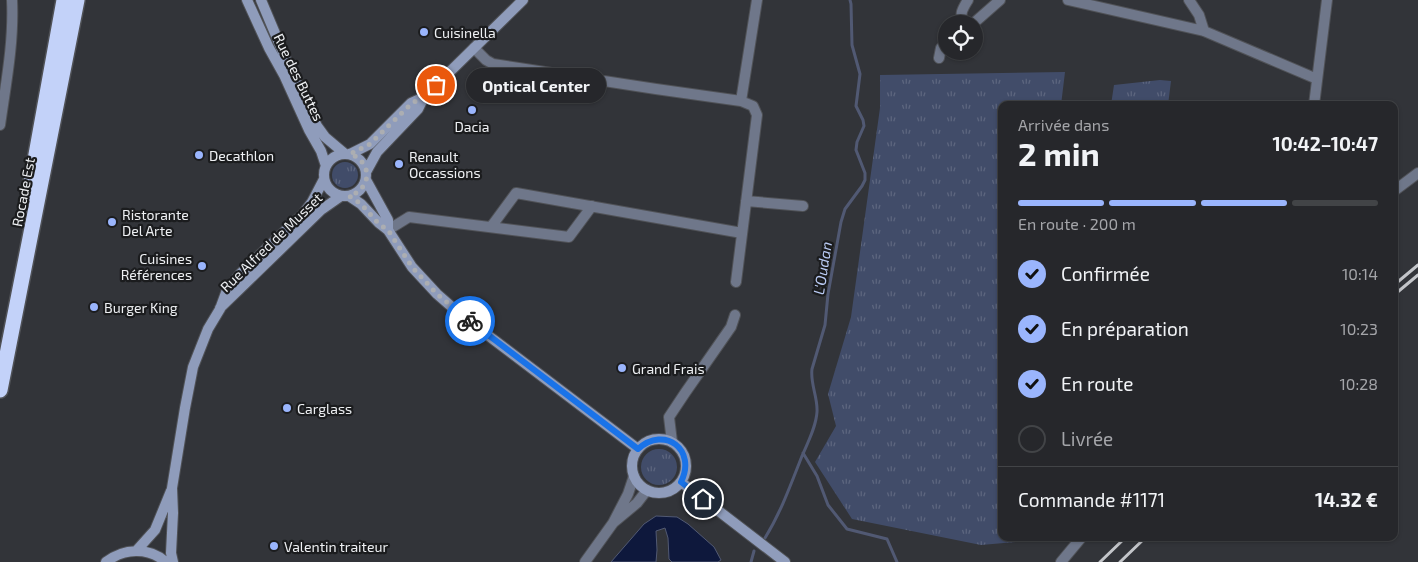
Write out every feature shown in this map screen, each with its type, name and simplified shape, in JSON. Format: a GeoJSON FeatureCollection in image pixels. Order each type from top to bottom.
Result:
{"type":"FeatureCollection","features":[{"type":"Feature","properties":{"kind":"highway","name":"Rocade Est"},"geometry":{"type":"LineString","coordinates":[[0,347],[64,0]]}},
{"type":"Feature","properties":{"kind":"highway","name":"Rocade Est"},"geometry":{"type":"LineString","coordinates":[[0,390],[77,0]]}},
{"type":"Feature","properties":{"kind":"main road","name":"Rue des Buttes"},"geometry":{"type":"LineString","coordinates":[[248,0],[269,48],[321,151],[326,166]]}},
{"type":"Feature","properties":{"kind":"main road","name":"Rue des Buttes"},"geometry":{"type":"LineString","coordinates":[[261,0],[285,58],[317,126],[325,137],[347,154]]}},
{"type":"Feature","properties":{"kind":"main road"},"geometry":{"type":"LineString","coordinates":[[345,196],[360,190],[377,152],[418,108],[424,97],[522,0]]}},
{"type":"Feature","properties":{"kind":"main road"},"geometry":{"type":"LineString","coordinates":[[424,97],[412,103],[370,144],[332,158],[326,166],[324,173],[324,179],[328,188],[336,194],[361,204],[379,224],[388,230],[412,267],[437,294],[461,315],[638,449]]}},
{"type":"Feature","properties":{"kind":"main road"},"geometry":{"type":"LineString","coordinates":[[347,154],[355,156],[363,162],[366,176],[388,220],[388,230]]}},
{"type":"Feature","properties":{"kind":"main road","name":"Rue Alfred de Musset"},"geometry":{"type":"LineString","coordinates":[[173,562],[171,553],[172,488],[193,367],[208,328],[220,309],[227,290],[241,273],[303,214],[312,202],[324,179]]}},
{"type":"Feature","properties":{"kind":"main road","name":"Rue Alfred de Musset"},"geometry":{"type":"LineString","coordinates":[[220,309],[321,210],[345,196]]}},
{"type":"Feature","properties":{"kind":"main road"},"geometry":{"type":"LineString","coordinates":[[653,439],[663,439],[672,442],[679,447],[684,455],[686,464],[685,474],[681,482],[676,488],[662,493],[654,493],[647,490],[637,482],[634,476],[632,462],[638,449],[645,442],[653,439]]}},
{"type":"Feature","properties":{"kind":"main road"},"geometry":{"type":"LineString","coordinates":[[681,482],[785,562]]}},
{"type":"Feature","properties":{"kind":"main road","name":"Rue Alfred de Musset"},"geometry":{"type":"LineString","coordinates":[[137,550],[155,530],[172,488]]}},
{"type":"Feature","properties":{"kind":"main road"},"geometry":{"type":"LineString","coordinates":[[106,562],[122,553],[137,550],[154,554],[166,562]]}},
{"type":"Feature","properties":{"kind":"street"},"geometry":{"type":"LineString","coordinates":[[0,125],[11,46],[12,0]]}},
{"type":"Feature","properties":{"kind":"street"},"geometry":{"type":"LineString","coordinates":[[740,101],[757,0]]}},
{"type":"Feature","properties":{"kind":"street"},"geometry":{"type":"LineString","coordinates":[[961,15],[962,8],[968,0]]}},
{"type":"Feature","properties":{"kind":"street"},"geometry":{"type":"LineString","coordinates":[[983,15],[1000,0]]}},
{"type":"Feature","properties":{"kind":"street"},"geometry":{"type":"LineString","coordinates":[[1068,0],[1204,31],[1317,79]]}},
{"type":"Feature","properties":{"kind":"street"},"geometry":{"type":"LineString","coordinates":[[1189,0],[1199,15],[1204,31]]}},
{"type":"Feature","properties":{"kind":"street"},"geometry":{"type":"LineString","coordinates":[[1314,101],[1326,0]]}},
{"type":"Feature","properties":{"kind":"street"},"geometry":{"type":"LineString","coordinates":[[474,48],[486,60],[494,64],[740,101],[753,106],[757,115],[736,282]]}},
{"type":"Feature","properties":{"kind":"street"},"geometry":{"type":"LineString","coordinates":[[1398,189],[1418,172]]}},
{"type":"Feature","properties":{"kind":"street"},"geometry":{"type":"LineString","coordinates":[[491,228],[516,193],[742,234]]}},
{"type":"Feature","properties":{"kind":"street"},"geometry":{"type":"LineString","coordinates":[[746,201],[803,206]]}},
{"type":"Feature","properties":{"kind":"street"},"geometry":{"type":"LineString","coordinates":[[388,230],[409,217],[570,237],[592,206]]}},
{"type":"Feature","properties":{"kind":"street"},"geometry":{"type":"LineString","coordinates":[[672,442],[669,417],[731,327],[735,315]]}},
{"type":"Feature","properties":{"kind":"street"},"geometry":{"type":"LineString","coordinates":[[585,562],[613,523],[628,494],[634,476]]}},
{"type":"Feature","properties":{"kind":"street"},"geometry":{"type":"LineString","coordinates":[[613,523],[637,504],[647,490]]}},
{"type":"Feature","properties":{"kind":"street"},"geometry":{"type":"LineString","coordinates":[[1061,562],[1078,541]]}},
{"type":"Feature","properties":{"kind":"green space"},"geometry":{"type":"Polygon","coordinates":[[[1065,72],[1061,101],[998,101],[998,541],[1026,541],[981,545],[852,519],[815,462],[836,426],[828,394],[851,317],[880,108],[880,75],[1065,72]]]}},
{"type":"Feature","properties":{"kind":"green space"},"geometry":{"type":"Polygon","coordinates":[[[1160,80],[1171,81],[1168,101],[1112,101],[1114,85],[1160,80]]]}},
{"type":"Feature","properties":{"kind":"green space"},"geometry":{"type":"Polygon","coordinates":[[[345,162],[354,166],[358,175],[354,184],[345,188],[336,184],[332,175],[336,166],[345,162]]]}},
{"type":"Feature","properties":{"kind":"green space"},"geometry":{"type":"Polygon","coordinates":[[[659,449],[666,450],[672,454],[676,460],[676,474],[672,480],[666,484],[659,485],[652,484],[646,480],[642,474],[641,467],[642,460],[646,454],[652,450],[659,449]]]}},
{"type":"Feature","properties":{"kind":"shaded area"},"geometry":{"type":"Polygon","coordinates":[[[656,516],[677,517],[688,524],[714,547],[721,560],[718,562],[672,562],[669,559],[668,538],[665,528],[656,531],[656,562],[611,562],[644,524],[656,516]]]}},
{"type":"Feature","properties":{"kind":"waterway","name":"L'Oudan"},"geometry":{"type":"LineString","coordinates":[[765,538],[785,498],[815,423],[817,406],[812,369],[825,325],[828,294],[841,222],[845,209],[865,180],[865,173],[856,150],[857,142],[864,126],[856,106],[860,74],[852,45],[850,0]]}},
{"type":"Feature","properties":{"kind":"waterway"},"geometry":{"type":"LineString","coordinates":[[803,453],[817,476],[828,505],[847,529],[887,539],[897,562]]}},
{"type":"Feature","properties":{"kind":"waterway","name":"L'Oudan"},"geometry":{"type":"LineString","coordinates":[[751,562],[754,551]]}},
{"type":"Feature","properties":{"kind":"railway"},"geometry":{"type":"LineString","coordinates":[[1398,282],[1418,265]]}},
{"type":"Feature","properties":{"kind":"railway"},"geometry":{"type":"LineString","coordinates":[[1398,292],[1418,275]]}},
{"type":"Feature","properties":{"kind":"railway"},"geometry":{"type":"LineString","coordinates":[[1100,562],[1122,541]]}},
{"type":"Feature","properties":{"kind":"railway"},"geometry":{"type":"LineString","coordinates":[[1120,562],[1142,541]]}},
{"type":"Feature","properties":{"kind":"way so far"},"geometry":{"type":"LineString","coordinates":[[436,85],[424,97],[412,103],[370,144],[350,154],[363,162],[366,180],[363,187],[349,196],[361,204],[379,224],[388,230],[412,267],[437,294],[470,321]]}},
{"type":"Feature","properties":{"kind":"place","name":"Cuisinella"},"geometry":{"type":"Point","coordinates":[424,32]}},
{"type":"Feature","properties":{"kind":"place","name":"Optical Center"},"geometry":{"type":"Point","coordinates":[436,85]}},
{"type":"Feature","properties":{"kind":"place","name":"Dacia"},"geometry":{"type":"Point","coordinates":[472,110]}},
{"type":"Feature","properties":{"kind":"place","name":"Decathlon"},"geometry":{"type":"Point","coordinates":[199,155]}},
{"type":"Feature","properties":{"kind":"place","name":"Renault Occassions"},"geometry":{"type":"Point","coordinates":[399,164]}},
{"type":"Feature","properties":{"kind":"place","name":"Ristorante Del Arte"},"geometry":{"type":"Point","coordinates":[112,222]}},
{"type":"Feature","properties":{"kind":"place","name":"Cuisines Références"},"geometry":{"type":"Point","coordinates":[202,266]}},
{"type":"Feature","properties":{"kind":"place","name":"Burger King"},"geometry":{"type":"Point","coordinates":[94,307]}},
{"type":"Feature","properties":{"kind":"place","name":"Grand Frais"},"geometry":{"type":"Point","coordinates":[622,368]}},
{"type":"Feature","properties":{"kind":"place","name":"Carglass"},"geometry":{"type":"Point","coordinates":[287,408]}},
{"type":"Feature","properties":{"kind":"place","name":"Valentin traiteur"},"geometry":{"type":"Point","coordinates":[274,546]}},
{"type":"Feature","properties":{"kind":"route"},"geometry":{"type":"LineString","coordinates":[[470,321],[638,449],[645,442],[653,439],[663,439],[679,447],[684,455],[686,464],[685,474],[681,482],[703,499]]}}]}
